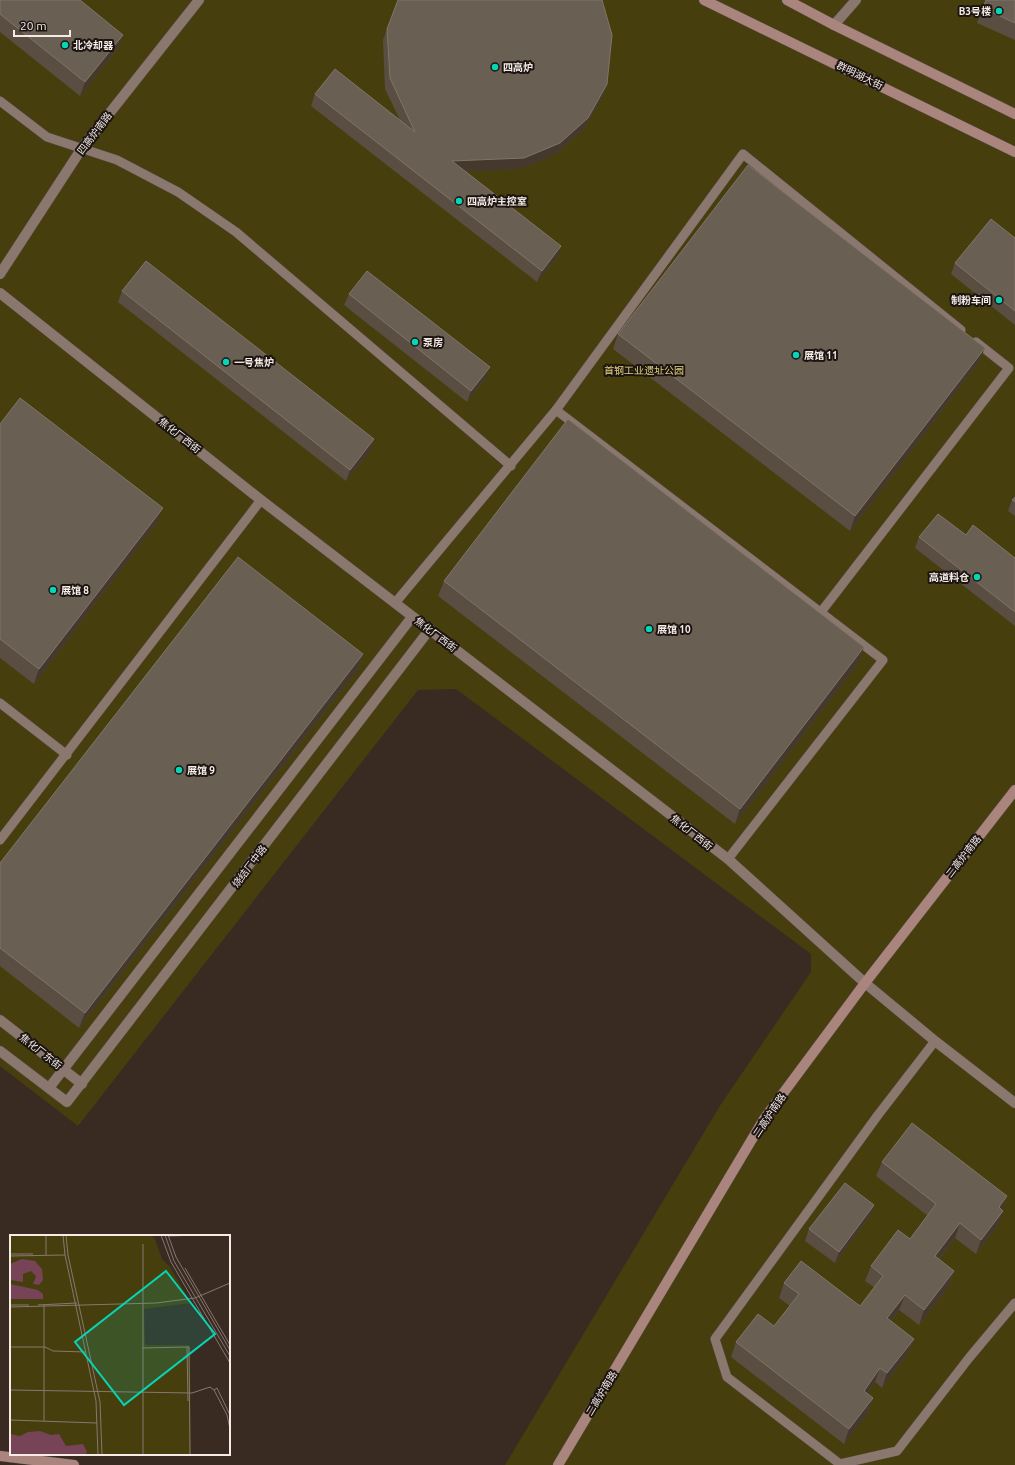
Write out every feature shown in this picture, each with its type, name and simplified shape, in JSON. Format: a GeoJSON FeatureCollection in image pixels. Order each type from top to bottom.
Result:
{"type":"FeatureCollection","features":[{"type":"Feature","properties":{"kind":"street","name":"四高炉南路"},"geometry":{"type":"LineString","coordinates":[[0,274],[82,148],[199,0]]}},
{"type":"Feature","properties":{"kind":"street","name":"群明湖大街"},"geometry":{"type":"LineString","coordinates":[[704,0],[1015,152]]}},
{"type":"Feature","properties":{"kind":"street"},"geometry":{"type":"LineString","coordinates":[[787,0],[834,25],[1015,114]]}},
{"type":"Feature","properties":{"kind":"street"},"geometry":{"type":"LineString","coordinates":[[834,25],[856,0]]}},
{"type":"Feature","properties":{"kind":"street","name":"焦化厂西街"},"geometry":{"type":"LineString","coordinates":[[0,293],[261,500],[728,859],[865,983],[935,1041],[1015,1103]]}},
{"type":"Feature","properties":{"kind":"street"},"geometry":{"type":"LineString","coordinates":[[0,1051],[49,1088],[412,617]]}},
{"type":"Feature","properties":{"kind":"street","name":"烧结厂中路"},"geometry":{"type":"LineString","coordinates":[[49,1088],[67,1102],[82,1084],[430,629]]}},
{"type":"Feature","properties":{"kind":"street","name":"二高炉南路"},"geometry":{"type":"LineString","coordinates":[[558,1465],[764,1119],[865,983],[1015,790]]}},
{"type":"Feature","properties":{"kind":"street","name":"焦化厂东街"},"geometry":{"type":"LineString","coordinates":[[0,1020],[65,1069],[82,1084]]}},
{"type":"Feature","properties":{"kind":"street"},"geometry":{"type":"LineString","coordinates":[[0,1456],[74,1465]]}},
{"type":"Feature","properties":{"kind":"lane"},"geometry":{"type":"LineString","coordinates":[[0,101],[47,137],[117,160],[178,192],[236,232],[511,466]]}},
{"type":"Feature","properties":{"kind":"lane"},"geometry":{"type":"LineString","coordinates":[[395,603],[511,466],[556,410],[743,154],[1009,368],[821,612]]}},
{"type":"Feature","properties":{"kind":"lane"},"geometry":{"type":"LineString","coordinates":[[556,410],[883,660],[728,859]]}},
{"type":"Feature","properties":{"kind":"lane"},"geometry":{"type":"LineString","coordinates":[[0,840],[261,500]]}},
{"type":"Feature","properties":{"kind":"lane"},"geometry":{"type":"LineString","coordinates":[[0,703],[67,754]]}},
{"type":"Feature","properties":{"kind":"lane"},"geometry":{"type":"LineString","coordinates":[[935,1041],[873,1122],[716,1340],[727,1377],[840,1464],[897,1451],[969,1358],[1015,1303]]}},
{"type":"Feature","properties":{"kind":"green space","name":"首钢工业遗址公园"},"geometry":{"type":"Polygon","coordinates":[[[0,0],[1015,0],[1015,1465],[505,1465],[721,1104],[811,972],[811,954],[456,689],[418,690],[78,1126],[0,1066],[0,0]]]}},
{"type":"Feature","properties":{"kind":"building","name":"北冷却器"},"geometry":{"type":"Polygon","coordinates":[[[0,0],[80,0],[123,35],[85,82],[0,14],[0,0]]]}},
{"type":"Feature","properties":{"kind":"building","name":"四高炉"},"geometry":{"type":"Polygon","coordinates":[[[398,0],[602,0],[612,35],[607,84],[588,118],[560,143],[524,158],[452,161],[561,246],[542,271],[315,94],[335,69],[415,132],[390,78],[387,29],[398,0]]]}},
{"type":"Feature","properties":{"kind":"building"},"geometry":{"type":"Polygon","coordinates":[[[986,0],[1015,0],[1015,23],[983,8],[986,0]]]}},
{"type":"Feature","properties":{"kind":"building","name":"展馆 11"},"geometry":{"type":"Polygon","coordinates":[[[748,165],[985,348],[855,516],[618,334],[748,165]]]}},
{"type":"Feature","properties":{"kind":"building","name":"制粉车间"},"geometry":{"type":"Polygon","coordinates":[[[991,219],[1015,238],[1015,311],[955,263],[991,219]]]}},
{"type":"Feature","properties":{"kind":"building","name":"一号焦炉"},"geometry":{"type":"Polygon","coordinates":[[[146,261],[374,439],[350,470],[122,291],[146,261]]]}},
{"type":"Feature","properties":{"kind":"building","name":"泵房"},"geometry":{"type":"Polygon","coordinates":[[[367,271],[490,367],[471,391],[349,294],[367,271]]]}},
{"type":"Feature","properties":{"kind":"building","name":"展馆 8"},"geometry":{"type":"Polygon","coordinates":[[[20,398],[163,508],[39,669],[0,639],[0,424],[20,398]]]}},
{"type":"Feature","properties":{"kind":"building","name":"展馆 10"},"geometry":{"type":"Polygon","coordinates":[[[568,419],[864,647],[740,809],[444,581],[568,419]]]}},
{"type":"Feature","properties":{"kind":"building","name":"高道料仓"},"geometry":{"type":"Polygon","coordinates":[[[938,514],[966,535],[973,525],[1015,558],[1015,612],[919,537],[938,514]]]}},
{"type":"Feature","properties":{"kind":"building","name":"展馆 9"},"geometry":{"type":"Polygon","coordinates":[[[238,557],[363,654],[85,1013],[0,948],[0,863],[238,557]]]}},
{"type":"Feature","properties":{"kind":"building"},"geometry":{"type":"Polygon","coordinates":[[[912,1123],[1007,1196],[999,1207],[1003,1211],[981,1240],[960,1223],[935,1256],[954,1271],[924,1310],[905,1295],[887,1318],[914,1339],[887,1373],[880,1368],[864,1391],[873,1398],[849,1429],[736,1342],[758,1314],[774,1326],[799,1294],[784,1283],[801,1261],[860,1306],[883,1276],[871,1266],[898,1230],[910,1239],[936,1204],[882,1162],[912,1123]]]}},
{"type":"Feature","properties":{"kind":"building"},"geometry":{"type":"Polygon","coordinates":[[[845,1183],[874,1205],[839,1252],[809,1229],[845,1183]]]}},
{"type":"Feature","properties":{"kind":"place","name":"B3号楼"},"geometry":{"type":"Point","coordinates":[999,11]}},
{"type":"Feature","properties":{"kind":"place","name":"北冷却器"},"geometry":{"type":"Point","coordinates":[65,45]}},
{"type":"Feature","properties":{"kind":"place","name":"四高炉"},"geometry":{"type":"Point","coordinates":[495,67]}},
{"type":"Feature","properties":{"kind":"place","name":"四高炉主控室"},"geometry":{"type":"Point","coordinates":[459,201]}},
{"type":"Feature","properties":{"kind":"place","name":"制粉车间"},"geometry":{"type":"Point","coordinates":[999,300]}},
{"type":"Feature","properties":{"kind":"place","name":"泵房"},"geometry":{"type":"Point","coordinates":[415,342]}},
{"type":"Feature","properties":{"kind":"place","name":"展馆 11"},"geometry":{"type":"Point","coordinates":[796,355]}},
{"type":"Feature","properties":{"kind":"place","name":"一号焦炉"},"geometry":{"type":"Point","coordinates":[226,362]}},
{"type":"Feature","properties":{"kind":"place","name":"高道料仓"},"geometry":{"type":"Point","coordinates":[977,577]}},
{"type":"Feature","properties":{"kind":"place","name":"展馆 8"},"geometry":{"type":"Point","coordinates":[53,590]}},
{"type":"Feature","properties":{"kind":"place","name":"展馆 10"},"geometry":{"type":"Point","coordinates":[649,629]}},
{"type":"Feature","properties":{"kind":"place","name":"展馆 9"},"geometry":{"type":"Point","coordinates":[179,770]}}]}
